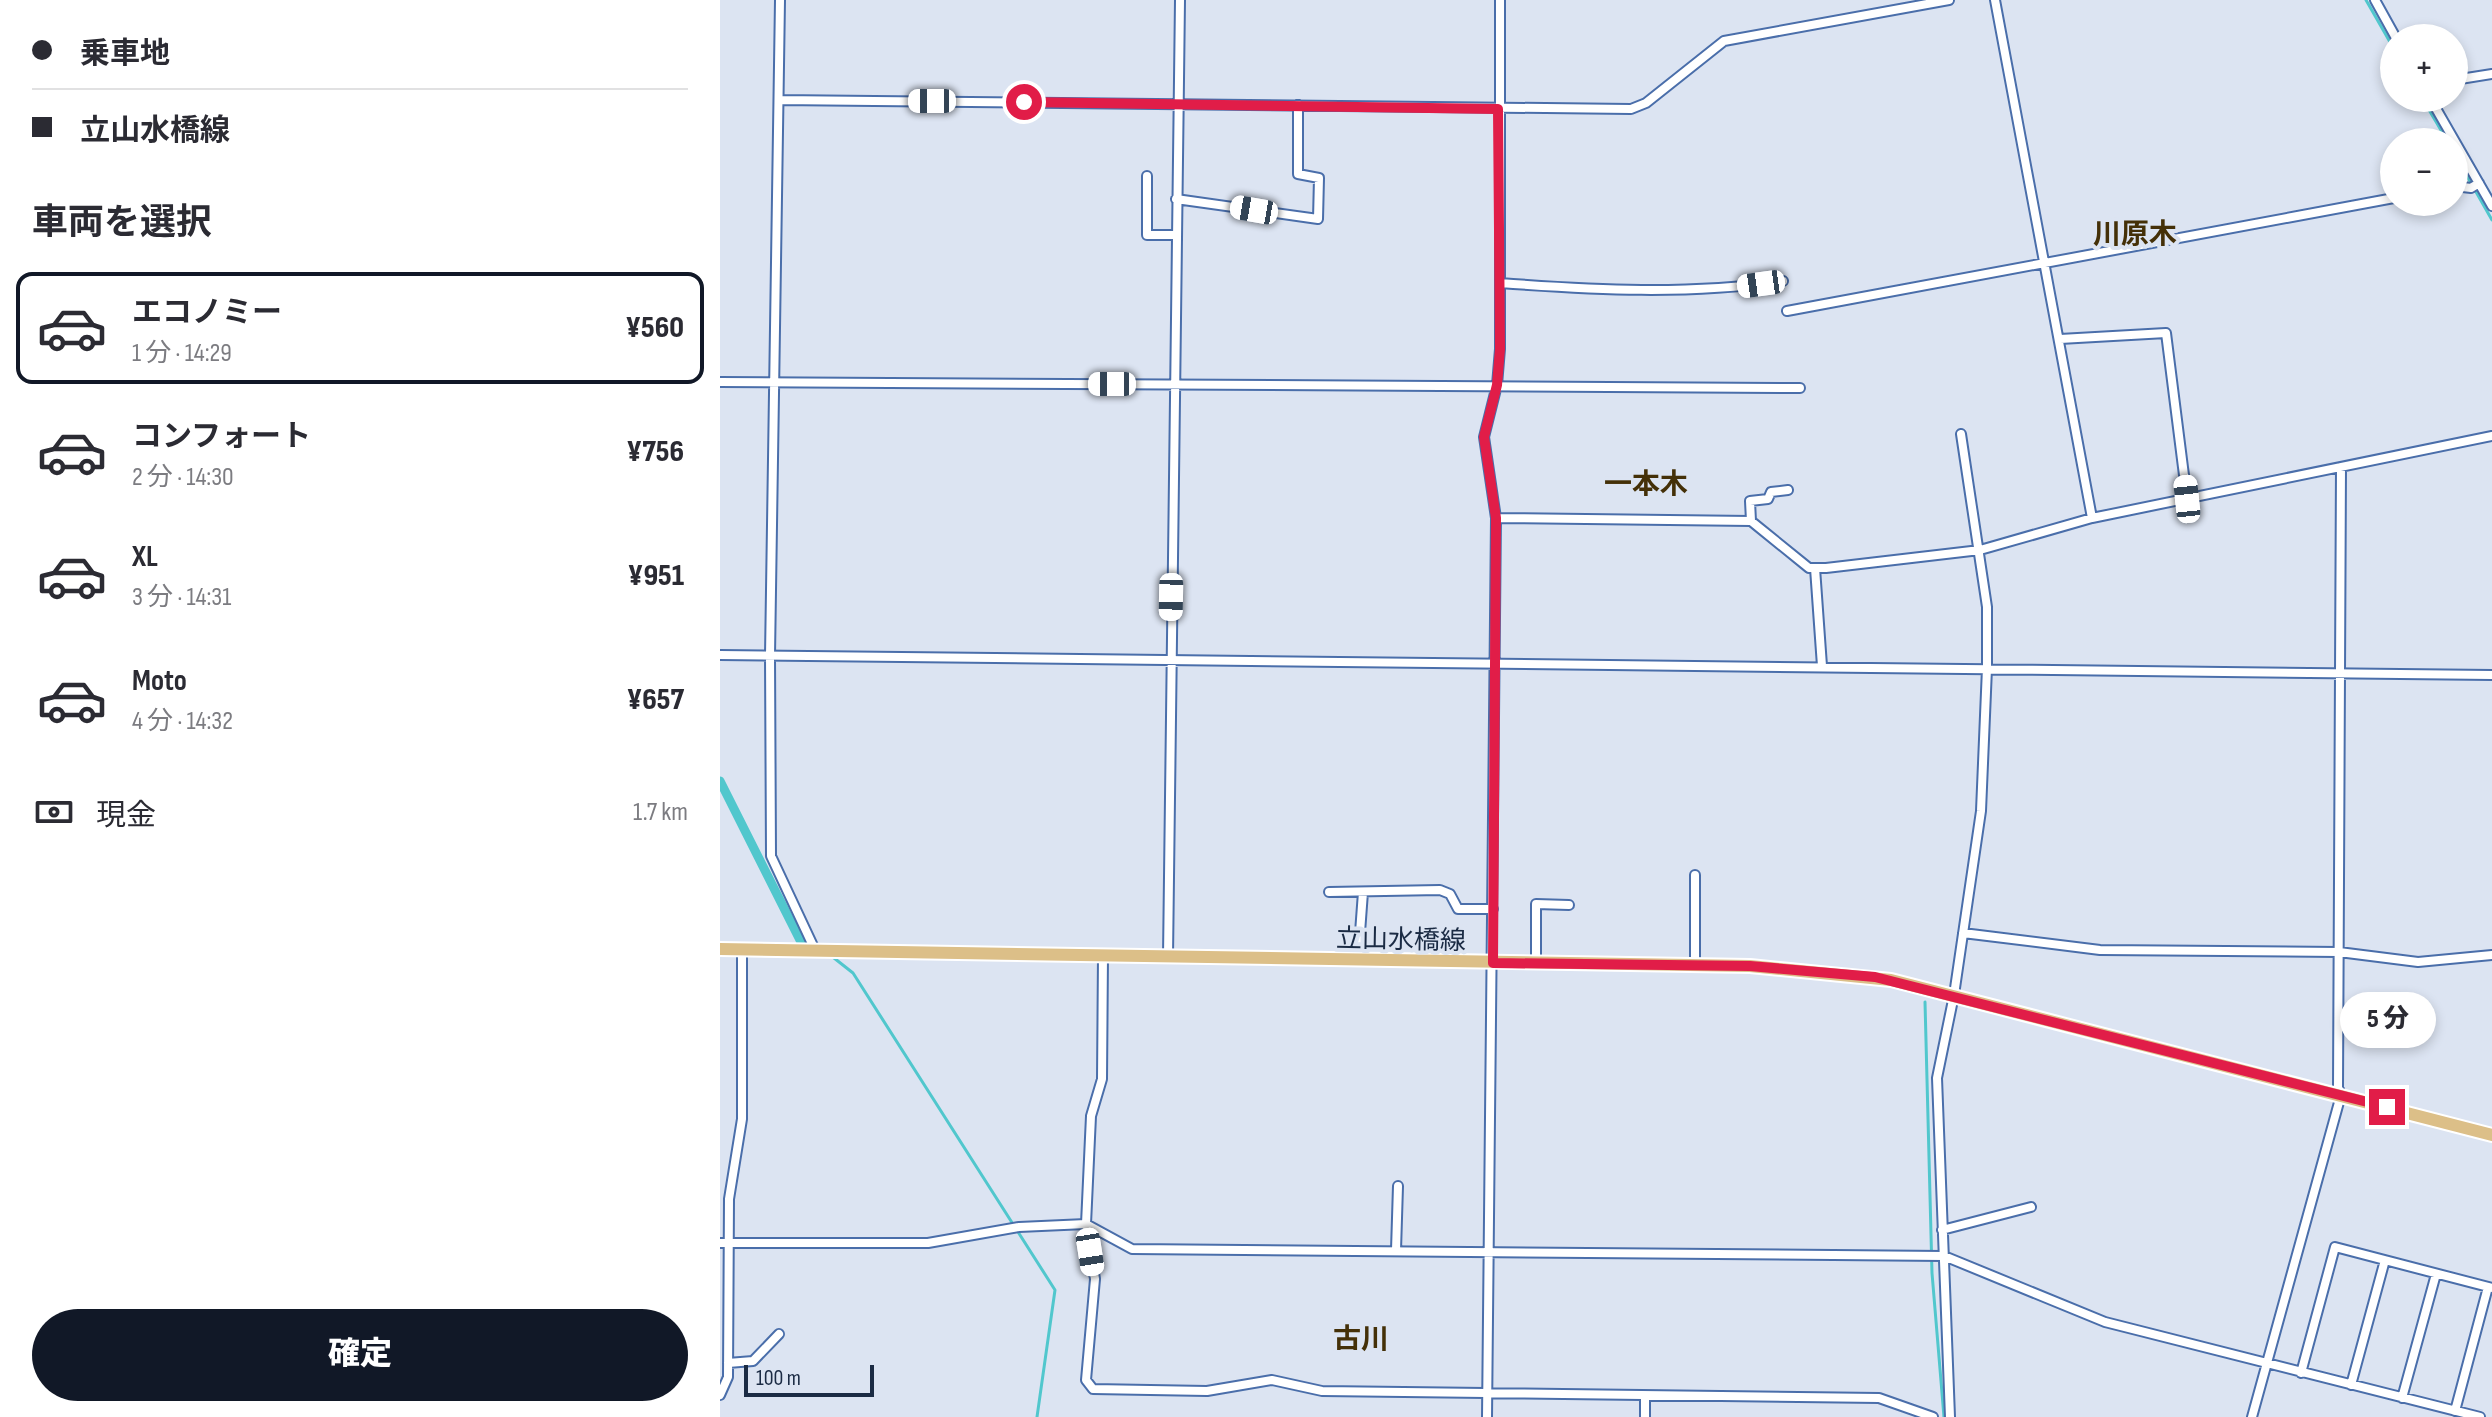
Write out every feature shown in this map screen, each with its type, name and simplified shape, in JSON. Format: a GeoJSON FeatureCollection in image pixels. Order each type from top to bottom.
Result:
{"type":"FeatureCollection","features":[{"type":"Feature","properties":{"kind":"main road","name":"立山水橋線"},"geometry":{"type":"LineString","coordinates":[[720,949],[1695,965],[1859,974],[1954,995],[2492,1135]]}},
{"type":"Feature","properties":{"kind":"street"},"geometry":{"type":"LineString","coordinates":[[780,0],[770,656],[771,856],[815,950]]}},
{"type":"Feature","properties":{"kind":"street"},"geometry":{"type":"LineString","coordinates":[[1168,957],[1180,0]]}},
{"type":"Feature","properties":{"kind":"street"},"geometry":{"type":"LineString","coordinates":[[1487,1417],[1496,518],[1484,437],[1497,385],[1500,0]]}},
{"type":"Feature","properties":{"kind":"street"},"geometry":{"type":"LineString","coordinates":[[779,100],[1631,109],[1646,103],[1724,41],[1949,0]]}},
{"type":"Feature","properties":{"kind":"street"},"geometry":{"type":"LineString","coordinates":[[1995,0],[2092,518]]}},
{"type":"Feature","properties":{"kind":"street"},"geometry":{"type":"LineString","coordinates":[[2375,0],[2388,24]]}},
{"type":"Feature","properties":{"kind":"street"},"geometry":{"type":"LineString","coordinates":[[2468,78],[2492,74]]}},
{"type":"Feature","properties":{"kind":"street"},"geometry":{"type":"LineString","coordinates":[[1176,199],[1318,219],[1319,178],[1298,174],[1298,105]]}},
{"type":"Feature","properties":{"kind":"street"},"geometry":{"type":"LineString","coordinates":[[2438,112],[2491,203]]}},
{"type":"Feature","properties":{"kind":"street"},"geometry":{"type":"LineString","coordinates":[[1147,176],[1147,235],[1176,235]]}},
{"type":"Feature","properties":{"kind":"street"},"geometry":{"type":"LineString","coordinates":[[2468,188],[2479,183]]}},
{"type":"Feature","properties":{"kind":"street"},"geometry":{"type":"LineString","coordinates":[[1787,311],[2380,201]]}},
{"type":"Feature","properties":{"kind":"street"},"geometry":{"type":"LineString","coordinates":[[1500,283],[1589,289],[1718,291],[1783,281]]}},
{"type":"Feature","properties":{"kind":"street"},"geometry":{"type":"LineString","coordinates":[[2060,339],[2166,333],[2187,499]]}},
{"type":"Feature","properties":{"kind":"street"},"geometry":{"type":"LineString","coordinates":[[720,382],[1800,388]]}},
{"type":"Feature","properties":{"kind":"street"},"geometry":{"type":"LineString","coordinates":[[1950,1417],[1937,1078],[1954,995],[1981,811],[1987,668],[1987,607],[1980,550],[1969,505],[1961,434]]}},
{"type":"Feature","properties":{"kind":"street"},"geometry":{"type":"LineString","coordinates":[[1496,518],[1751,521],[1809,568],[1815,568],[1980,550],[2092,518],[2492,436]]}},
{"type":"Feature","properties":{"kind":"street"},"geometry":{"type":"LineString","coordinates":[[2252,1417],[2341,1095],[2338,1087],[2341,467]]}},
{"type":"Feature","properties":{"kind":"street"},"geometry":{"type":"LineString","coordinates":[[1751,521],[1750,501],[1788,490]]}},
{"type":"Feature","properties":{"kind":"street"},"geometry":{"type":"LineString","coordinates":[[1815,568],[1822,666]]}},
{"type":"Feature","properties":{"kind":"street"},"geometry":{"type":"LineString","coordinates":[[720,655],[1170,657],[2492,675]]}},
{"type":"Feature","properties":{"kind":"street"},"geometry":{"type":"LineString","coordinates":[[1695,875],[1695,965]]}},
{"type":"Feature","properties":{"kind":"street"},"geometry":{"type":"LineString","coordinates":[[1329,892],[1440,890],[1450,894],[1458,909],[1493,909]]}},
{"type":"Feature","properties":{"kind":"street"},"geometry":{"type":"LineString","coordinates":[[1358,960],[1363,892]]}},
{"type":"Feature","properties":{"kind":"street"},"geometry":{"type":"LineString","coordinates":[[1536,963],[1536,904],[1569,905]]}},
{"type":"Feature","properties":{"kind":"street"},"geometry":{"type":"LineString","coordinates":[[1963,933],[2100,950],[2339,952],[2418,962],[2492,955]]}},
{"type":"Feature","properties":{"kind":"street"},"geometry":{"type":"LineString","coordinates":[[720,1395],[725,1389],[728,1363],[724,1198],[742,1119],[742,949]]}},
{"type":"Feature","properties":{"kind":"street"},"geometry":{"type":"LineString","coordinates":[[1103,956],[1102,1079],[1091,1116],[1086,1224],[1095,1279],[1086,1380],[1093,1389],[1207,1391],[1272,1380],[1322,1391],[1879,1398],[1933,1417]]}},
{"type":"Feature","properties":{"kind":"street"},"geometry":{"type":"LineString","coordinates":[[1396,1250],[1398,1186]]}},
{"type":"Feature","properties":{"kind":"street"},"geometry":{"type":"LineString","coordinates":[[1942,1230],[2031,1207]]}},
{"type":"Feature","properties":{"kind":"street"},"geometry":{"type":"LineString","coordinates":[[725,1244],[928,1243],[1019,1227],[1086,1224],[1132,1249],[1944,1256],[2105,1322],[2480,1417]]}},
{"type":"Feature","properties":{"kind":"street"},"geometry":{"type":"LineString","coordinates":[[2301,1373],[2335,1247],[2490,1288],[2455,1411]]}},
{"type":"Feature","properties":{"kind":"street"},"geometry":{"type":"LineString","coordinates":[[2351,1385],[2385,1260]]}},
{"type":"Feature","properties":{"kind":"street"},"geometry":{"type":"LineString","coordinates":[[2402,1398],[2436,1274]]}},
{"type":"Feature","properties":{"kind":"street"},"geometry":{"type":"LineString","coordinates":[[728,1363],[753,1361],[779,1334]]}},
{"type":"Feature","properties":{"kind":"street"},"geometry":{"type":"LineString","coordinates":[[1645,1396],[1645,1417]]}},
{"type":"Feature","properties":{"kind":"waterway"},"geometry":{"type":"LineString","coordinates":[[2366,0],[2380,24]]}},
{"type":"Feature","properties":{"kind":"waterway"},"geometry":{"type":"LineString","coordinates":[[2430,112],[2440,128]]}},
{"type":"Feature","properties":{"kind":"waterway"},"geometry":{"type":"LineString","coordinates":[[2468,178],[2492,220]]}},
{"type":"Feature","properties":{"kind":"waterway"},"geometry":{"type":"LineString","coordinates":[[720,781],[801,942],[806,944]]}},
{"type":"Feature","properties":{"kind":"waterway"},"geometry":{"type":"LineString","coordinates":[[834,958],[853,973],[1055,1290],[1037,1417]]}},
{"type":"Feature","properties":{"kind":"waterway"},"geometry":{"type":"LineString","coordinates":[[1925,1002],[1932,1273],[1944,1417]]}},
{"type":"Feature","properties":{"kind":"district","name":"川原木"},"geometry":{"type":"Point","coordinates":[2135,233]}},
{"type":"Feature","properties":{"kind":"district","name":"一本木"},"geometry":{"type":"Point","coordinates":[1646,483]}},
{"type":"Feature","properties":{"kind":"district","name":"古川"},"geometry":{"type":"Point","coordinates":[1361,1338]}},
{"type":"Feature","properties":{"kind":"route"},"geometry":{"type":"LineString","coordinates":[[1024,102],[1498,109],[1500,349],[1497,385],[1484,437],[1496,518],[1493,963],[1750,966],[1859,974],[1954,995],[2387,1107]]}}]}
